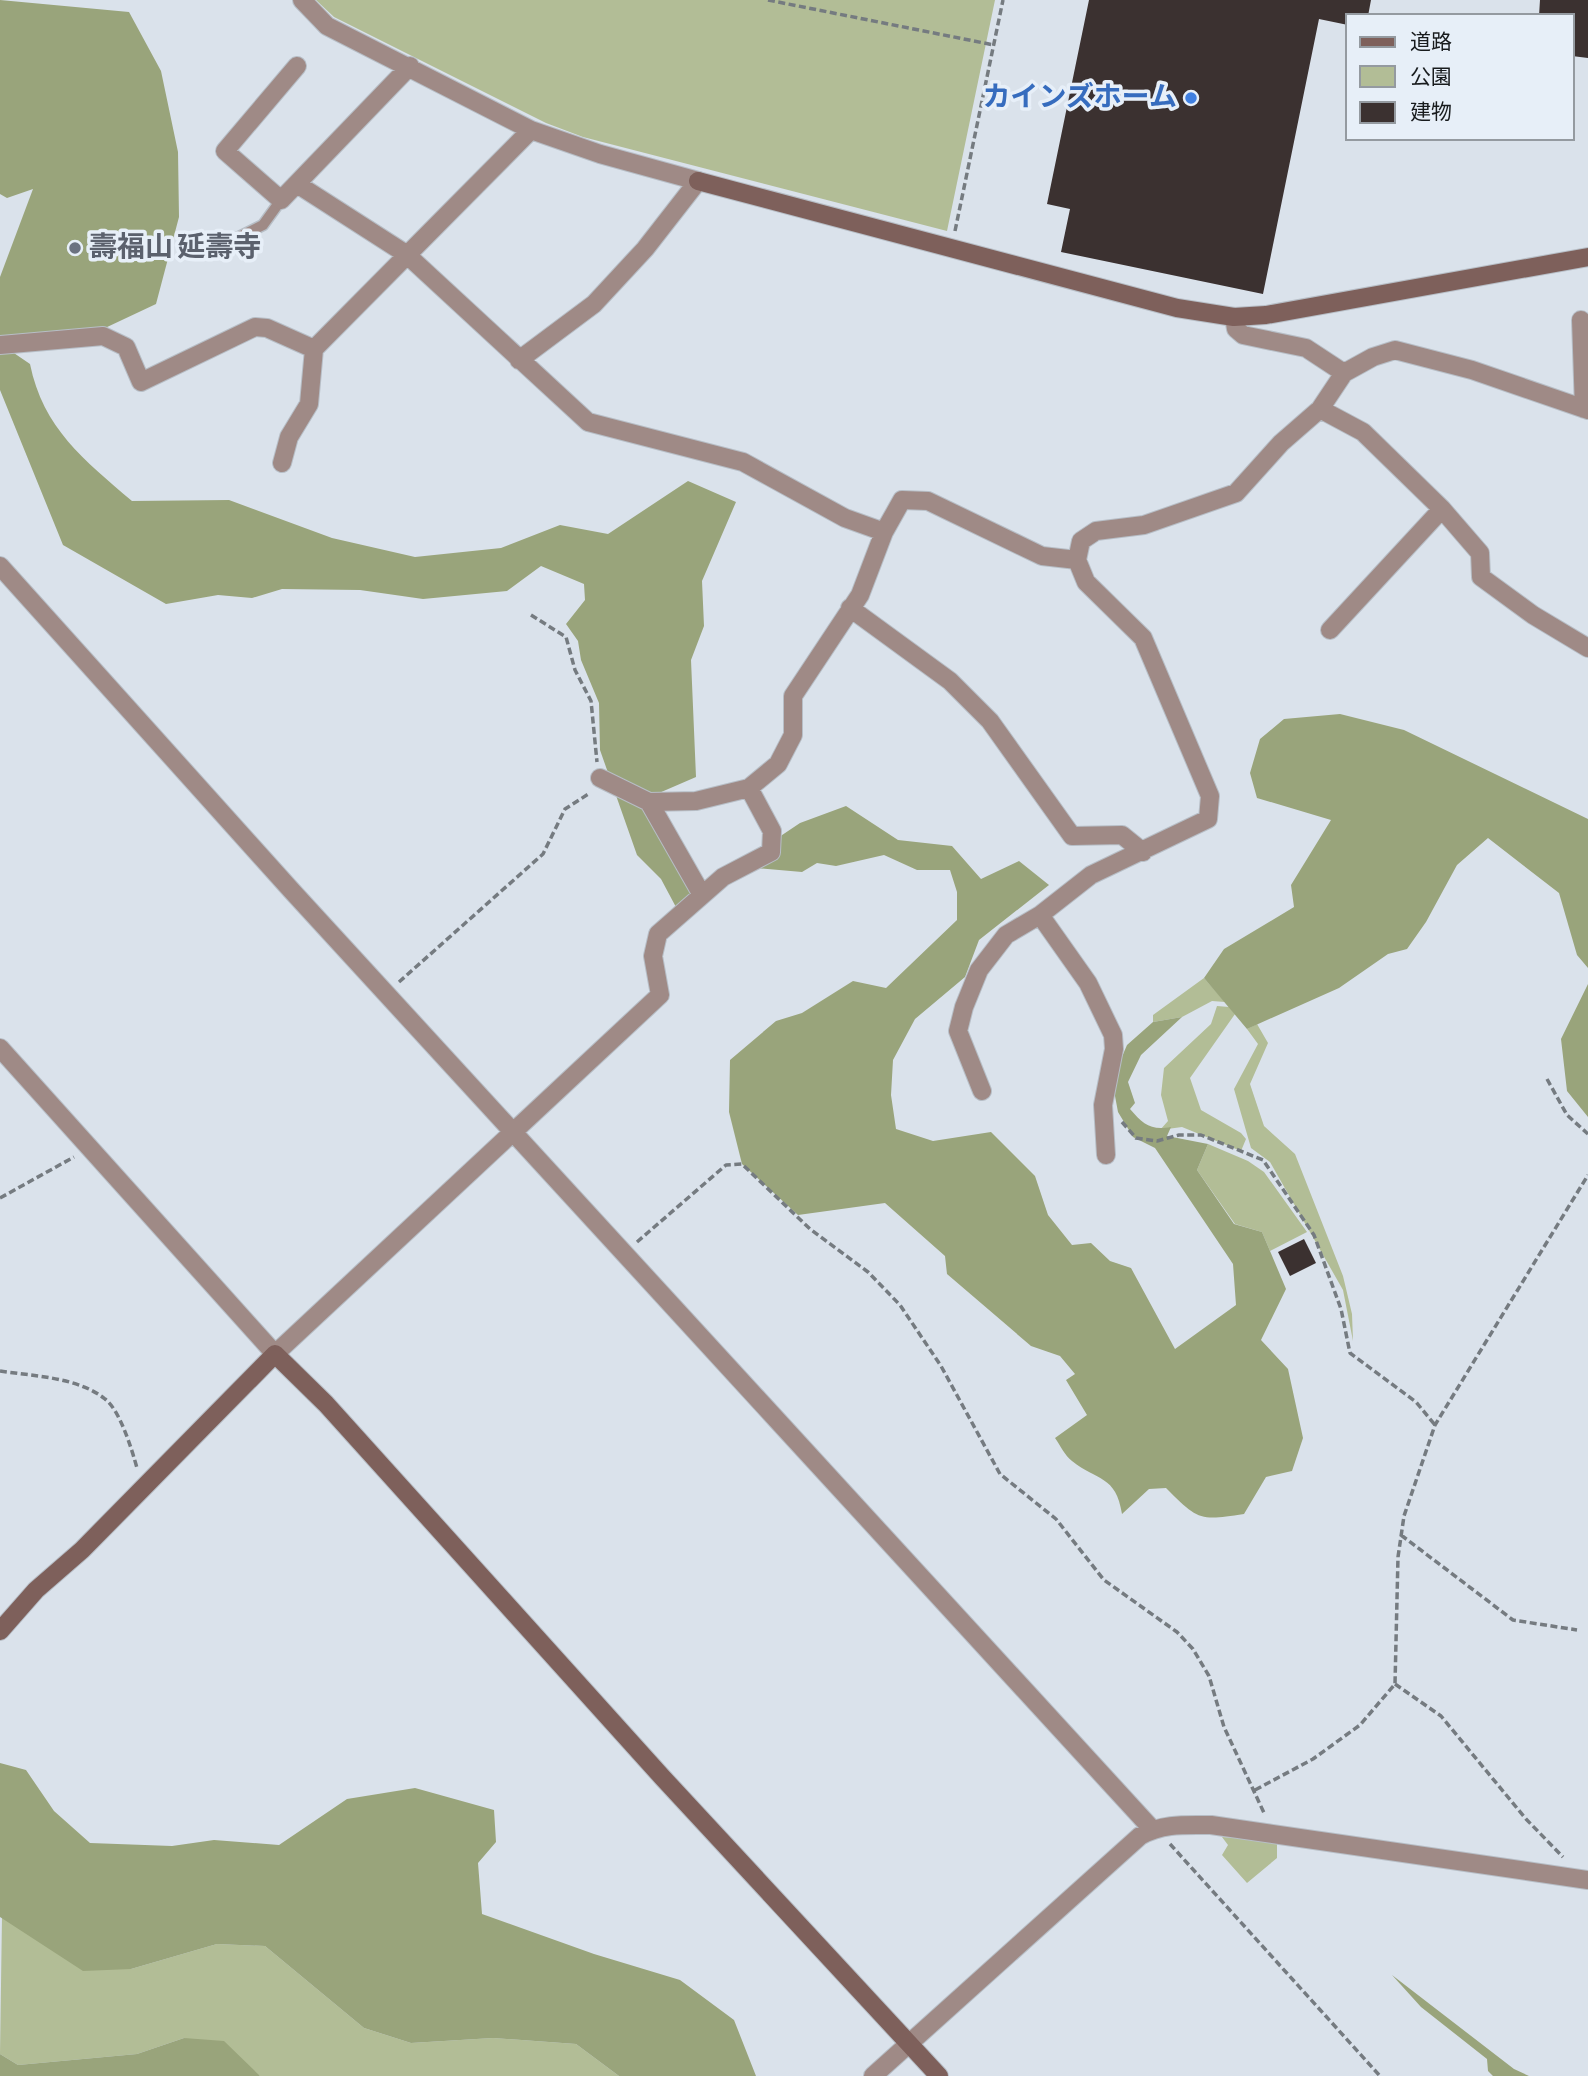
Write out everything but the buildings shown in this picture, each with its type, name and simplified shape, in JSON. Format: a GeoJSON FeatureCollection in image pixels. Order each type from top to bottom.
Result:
{"type":"FeatureCollection","features":[{"type":"Feature","properties":{"kind":"street"},"geometry":{"type":"LineString","coordinates":[[302,0],[327,26],[531,130],[600,154],[1177,308],[1234,317],[1290,312],[1588,257]]}},
{"type":"Feature","properties":{"kind":"street"},"geometry":{"type":"LineString","coordinates":[[297,66],[225,151],[281,200],[410,66]]}},
{"type":"Feature","properties":{"kind":"street"},"geometry":{"type":"LineString","coordinates":[[282,463],[289,437],[309,404],[314,349],[531,130]]}},
{"type":"Feature","properties":{"kind":"street"},"geometry":{"type":"LineString","coordinates":[[519,360],[594,304],[645,249],[698,181]]}},
{"type":"Feature","properties":{"kind":"street"},"geometry":{"type":"LineString","coordinates":[[297,184],[406,254],[588,422],[743,463],[845,518],[884,532]]}},
{"type":"Feature","properties":{"kind":"street"},"geometry":{"type":"LineString","coordinates":[[1234,317],[1236,329],[1243,335],[1306,348],[1344,373]]}},
{"type":"Feature","properties":{"kind":"street"},"geometry":{"type":"LineString","coordinates":[[982,1091],[958,1031],[964,1007],[979,970],[1006,935],[1040,915],[1091,875],[1208,818],[1210,796],[1143,638],[1086,582],[1077,560],[1081,541],[1096,531],[1144,525],[1236,493],[1281,443],[1320,409],[1344,373],[1373,357],[1395,350],[1416,353],[1586,409],[1581,320]]}},
{"type":"Feature","properties":{"kind":"street"},"geometry":{"type":"LineString","coordinates":[[0,345],[103,336],[126,347],[141,382],[255,327],[267,328],[314,349]]}},
{"type":"Feature","properties":{"kind":"street"},"geometry":{"type":"LineString","coordinates":[[1320,409],[1363,432],[1442,509],[1480,552],[1481,578],[1588,648]]}},
{"type":"Feature","properties":{"kind":"street"},"geometry":{"type":"LineString","coordinates":[[600,778],[649,802],[696,801],[749,788],[778,764],[793,735],[793,696],[860,595],[884,532],[902,500],[928,501],[1042,556],[1077,560]]}},
{"type":"Feature","properties":{"kind":"street"},"geometry":{"type":"LineString","coordinates":[[1330,630],[1442,509]]}},
{"type":"Feature","properties":{"kind":"street"},"geometry":{"type":"LineString","coordinates":[[0,566],[513,1131],[1156,1828]]}},
{"type":"Feature","properties":{"kind":"street"},"geometry":{"type":"LineString","coordinates":[[850,608],[950,681],[990,721],[1072,836],[1122,835],[1143,852]]}},
{"type":"Feature","properties":{"kind":"street"},"geometry":{"type":"LineString","coordinates":[[0,1631],[36,1590],[82,1550],[275,1354],[660,995],[653,956],[659,934],[723,877],[771,852],[772,831],[749,788]]}},
{"type":"Feature","properties":{"kind":"street"},"geometry":{"type":"LineString","coordinates":[[649,802],[702,895]]}},
{"type":"Feature","properties":{"kind":"street"},"geometry":{"type":"LineString","coordinates":[[1040,915],[1088,983],[1113,1035],[1114,1049],[1104,1094],[1106,1155]]}},
{"type":"Feature","properties":{"kind":"street"},"geometry":{"type":"LineString","coordinates":[[0,1048],[275,1354],[326,1404],[653,1768],[939,2076]]}},
{"type":"Feature","properties":{"kind":"street"},"geometry":{"type":"LineString","coordinates":[[873,2076],[1140,1836],[1156,1828],[1212,1825],[1587,1880]]}},
{"type":"Feature","properties":{"kind":"lane"},"geometry":{"type":"LineString","coordinates":[[213,250],[262,225],[281,200]]}},
{"type":"Feature","properties":{"kind":"path"},"geometry":{"type":"LineString","coordinates":[[768,0],[994,45]]}},
{"type":"Feature","properties":{"kind":"path"},"geometry":{"type":"LineString","coordinates":[[955,230],[1003,0]]}},
{"type":"Feature","properties":{"kind":"path"},"geometry":{"type":"LineString","coordinates":[[387,992],[543,854],[565,809],[596,789],[600,778],[592,736],[590,701],[575,670],[566,637],[531,615]]}},
{"type":"Feature","properties":{"kind":"path"},"geometry":{"type":"LineString","coordinates":[[1546,1079],[1567,1115],[1588,1134]]}},
{"type":"Feature","properties":{"kind":"path"},"geometry":{"type":"LineString","coordinates":[[1104,1094],[1109,1107],[1136,1138],[1157,1141],[1179,1135],[1201,1135],[1263,1160],[1314,1235],[1341,1308],[1350,1353],[1416,1402],[1435,1425]]}},
{"type":"Feature","properties":{"kind":"path"},"geometry":{"type":"LineString","coordinates":[[0,1198],[91,1148]]}},
{"type":"Feature","properties":{"kind":"path"},"geometry":{"type":"LineString","coordinates":[[625,1252],[726,1165],[742,1164],[810,1229],[868,1272],[900,1305],[941,1366],[1000,1474],[1056,1519],[1104,1580],[1177,1632],[1194,1650],[1209,1676],[1224,1727],[1274,1834]]}},
{"type":"Feature","properties":{"kind":"path"},"geometry":{"type":"LineString","coordinates":[[1255,1790],[1313,1759],[1360,1725],[1395,1684],[1401,1535],[1404,1516],[1435,1425],[1588,1175]]}},
{"type":"Feature","properties":{"kind":"path"},"geometry":{"type":"LineString","coordinates":[[0,1371],[62,1381],[107,1400],[128,1439],[143,1488]]}},
{"type":"Feature","properties":{"kind":"path"},"geometry":{"type":"LineString","coordinates":[[1401,1535],[1513,1620],[1577,1630]]}},
{"type":"Feature","properties":{"kind":"path"},"geometry":{"type":"LineString","coordinates":[[1395,1684],[1441,1716],[1525,1819],[1587,1880]]}},
{"type":"Feature","properties":{"kind":"path"},"geometry":{"type":"LineString","coordinates":[[1156,1828],[1380,2076]]}},
{"type":"Feature","properties":{"kind":"green space"},"geometry":{"type":"Polygon","coordinates":[[[0,0],[129,12],[161,71],[178,152],[179,217],[156,304],[71,344],[8,349],[30,364],[45,407],[68,441],[132,501],[229,500],[332,538],[415,557],[501,548],[560,525],[608,534],[688,481],[736,502],[702,581],[704,626],[691,660],[696,777],[659,793],[649,814],[693,895],[677,909],[661,879],[637,855],[600,750],[599,703],[581,660],[578,641],[566,624],[585,600],[584,584],[541,566],[507,591],[423,599],[360,590],[282,589],[252,598],[218,595],[166,604],[63,545],[0,390],[0,277],[33,189],[7,198],[0,194],[0,0]]]}},
{"type":"Feature","properties":{"kind":"green space"},"geometry":{"type":"Polygon","coordinates":[[[316,0],[995,0],[947,231],[583,137],[546,123],[334,17],[316,0]]]}},
{"type":"Feature","properties":{"kind":"green space"},"geometry":{"type":"Polygon","coordinates":[[[1340,714],[1404,730],[1588,819],[1588,968],[1577,955],[1559,893],[1488,838],[1457,865],[1426,922],[1407,949],[1388,954],[1339,988],[1247,1029],[1204,978],[1224,949],[1294,907],[1291,885],[1331,820],[1257,798],[1250,773],[1260,739],[1284,719],[1340,714]]]}},
{"type":"Feature","properties":{"kind":"green space"},"geometry":{"type":"Polygon","coordinates":[[[846,806],[898,840],[952,846],[981,879],[1019,861],[1049,885],[979,940],[965,977],[915,1019],[893,1060],[891,1095],[896,1129],[933,1141],[991,1132],[1035,1176],[1048,1215],[1072,1245],[1091,1243],[1110,1261],[1131,1268],[1175,1349],[1236,1305],[1233,1264],[1155,1148],[1133,1137],[1118,1112],[1112,1080],[1127,1045],[1153,1022],[1182,1017],[1141,1055],[1128,1082],[1135,1103],[1130,1109],[1148,1125],[1158,1128],[1171,1127],[1167,1136],[1208,1144],[1197,1170],[1234,1224],[1262,1232],[1286,1289],[1261,1340],[1288,1369],[1303,1438],[1292,1471],[1266,1477],[1244,1514],[1200,1516],[1185,1507],[1166,1488],[1149,1489],[1122,1514],[1119,1501],[1110,1485],[1069,1459],[1055,1438],[1087,1415],[1066,1380],[1075,1374],[1060,1356],[1031,1346],[947,1274],[945,1256],[885,1203],[798,1215],[742,1164],[729,1112],[730,1060],[776,1021],[802,1013],[853,981],[886,988],[957,920],[957,892],[950,870],[917,870],[884,855],[836,866],[817,863],[802,872],[755,868],[751,856],[800,823],[846,806]]]}},
{"type":"Feature","properties":{"kind":"green space"},"geometry":{"type":"Polygon","coordinates":[[[1204,978],[1225,1002],[1212,1001],[1182,1017],[1153,1022],[1153,1015],[1204,978]]]}},
{"type":"Feature","properties":{"kind":"green space"},"geometry":{"type":"Polygon","coordinates":[[[1588,984],[1588,1117],[1567,1091],[1561,1039],[1588,984]]]}},
{"type":"Feature","properties":{"kind":"green space"},"geometry":{"type":"Polygon","coordinates":[[[1217,1006],[1229,1007],[1235,1014],[1190,1078],[1201,1110],[1241,1133],[1246,1139],[1241,1151],[1182,1127],[1160,1130],[1168,1121],[1161,1095],[1164,1068],[1211,1024],[1217,1006]]]}},
{"type":"Feature","properties":{"kind":"green space"},"geometry":{"type":"Polygon","coordinates":[[[1257,1024],[1268,1043],[1250,1084],[1264,1126],[1295,1154],[1343,1276],[1352,1314],[1353,1341],[1343,1290],[1270,1162],[1251,1148],[1234,1089],[1258,1044],[1247,1029],[1257,1024]]]}},
{"type":"Feature","properties":{"kind":"green space"},"geometry":{"type":"Polygon","coordinates":[[[1208,1144],[1248,1161],[1264,1172],[1307,1232],[1270,1251],[1262,1232],[1235,1224],[1197,1170],[1208,1144]]]}},
{"type":"Feature","properties":{"kind":"green space"},"geometry":{"type":"Polygon","coordinates":[[[0,1763],[26,1770],[54,1811],[90,1843],[172,1846],[214,1840],[279,1845],[347,1799],[415,1788],[494,1810],[496,1842],[478,1863],[482,1914],[594,1954],[680,1980],[734,2020],[756,2076],[619,2076],[576,2044],[493,2038],[411,2043],[364,2028],[265,1946],[217,1944],[131,1969],[83,1971],[0,1917],[0,1763]]]}},
{"type":"Feature","properties":{"kind":"green space"},"geometry":{"type":"Polygon","coordinates":[[[1222,1837],[1277,1841],[1277,1858],[1247,1883],[1222,1855],[1228,1845],[1222,1837]]]}},
{"type":"Feature","properties":{"kind":"green space"},"geometry":{"type":"Polygon","coordinates":[[[2,1916],[131,1969],[217,1944],[265,1946],[364,2028],[411,2043],[493,2038],[576,2044],[619,2076],[260,2076],[184,2038],[137,2054],[18,2065],[0,2054],[2,1916]]]}},
{"type":"Feature","properties":{"kind":"green space"},"geometry":{"type":"Polygon","coordinates":[[[1392,1975],[1514,2069],[1529,2076],[1493,2076],[1488,2071],[1487,2059],[1421,2007],[1392,1975]]]}},
{"type":"Feature","properties":{"kind":"green space"},"geometry":{"type":"Polygon","coordinates":[[[184,2038],[224,2041],[260,2076],[0,2076],[0,2054],[18,2065],[137,2054],[184,2038]]]}},
{"type":"Feature","properties":{"kind":"place","name":"カインズホーム"},"geometry":{"type":"Point","coordinates":[1191,98]}},
{"type":"Feature","properties":{"kind":"place","name":"壽福山 延壽寺"},"geometry":{"type":"Point","coordinates":[75,248]}}]}
